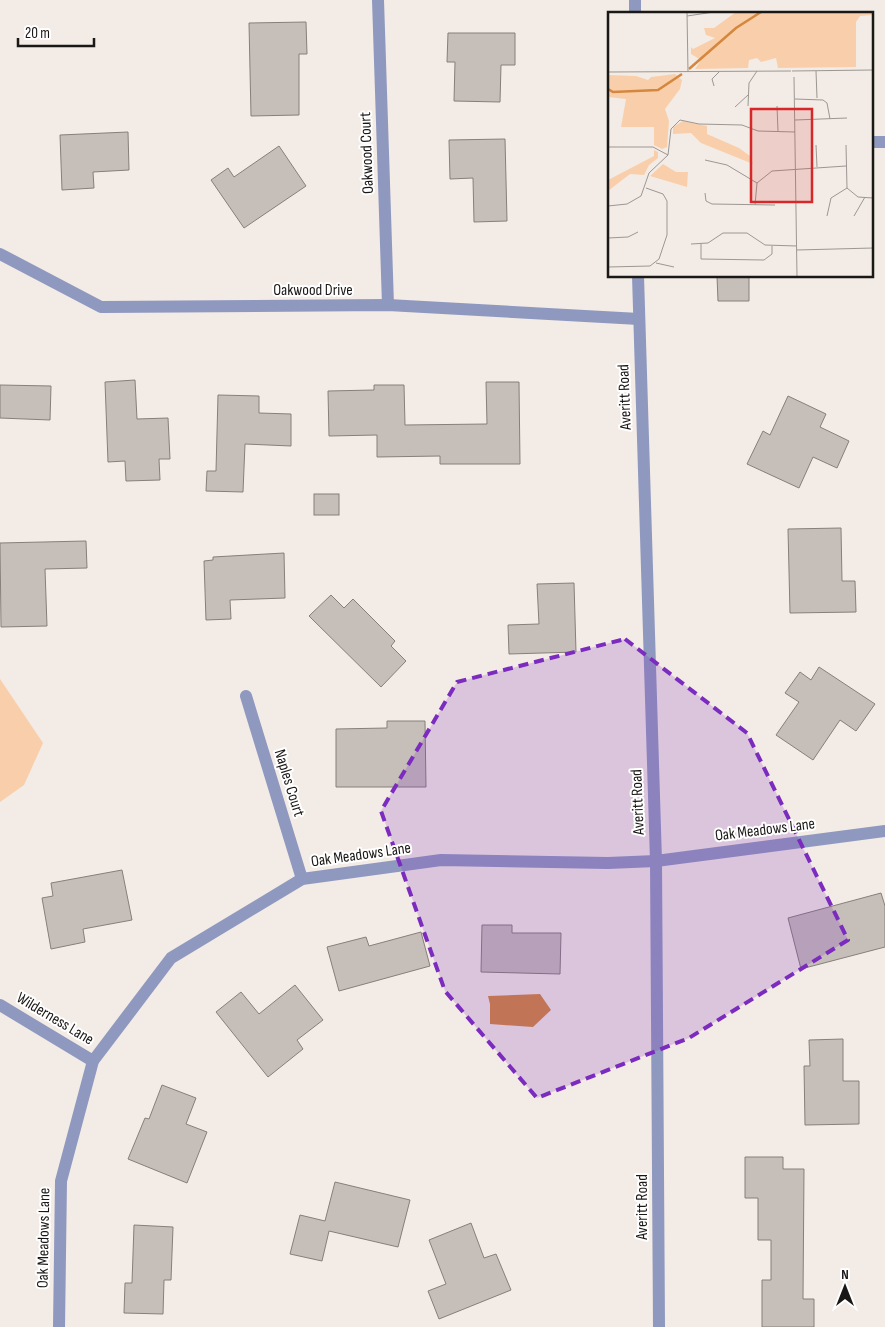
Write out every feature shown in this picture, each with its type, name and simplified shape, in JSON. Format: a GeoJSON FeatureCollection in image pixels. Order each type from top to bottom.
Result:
{"type":"FeatureCollection","features":[{"type":"Feature","properties":{"kind":"street","name":"Oakwood Court"},"geometry":{"type":"LineString","coordinates":[[378,0],[388,306]]}},
{"type":"Feature","properties":{"kind":"street"},"geometry":{"type":"LineString","coordinates":[[872,142],[885,142]]}},
{"type":"Feature","properties":{"kind":"street","name":"Oakwood Drive"},"geometry":{"type":"LineString","coordinates":[[0,254],[101,307],[388,306],[639,319]]}},
{"type":"Feature","properties":{"kind":"street","name":"Averitt Road"},"geometry":{"type":"LineString","coordinates":[[638,278],[656,861],[659,1327]]}},
{"type":"Feature","properties":{"kind":"street","name":"Naples Court"},"geometry":{"type":"LineString","coordinates":[[246,696],[302,879]]}},
{"type":"Feature","properties":{"kind":"street","name":"Oak Meadows Lane"},"geometry":{"type":"LineString","coordinates":[[59,1327],[61,1180],[93,1061],[171,958],[302,879],[441,860],[608,863],[656,861],[885,831]]}},
{"type":"Feature","properties":{"kind":"street","name":"Wilderness Lane"},"geometry":{"type":"LineString","coordinates":[[0,1005],[93,1061]]}},
{"type":"Feature","properties":{"kind":"highlighted area"},"geometry":{"type":"Polygon","coordinates":[[[625,639],[747,733],[848,940],[689,1038],[537,1098],[445,991],[381,811],[457,682],[625,639]]]}},
{"type":"Feature","properties":{"kind":"shaded area"},"geometry":{"type":"Polygon","coordinates":[[[0,679],[43,743],[24,785],[0,802],[0,679]]]}},
{"type":"Feature","properties":{"kind":"shaded area"},"geometry":{"type":"Polygon","coordinates":[[[540,994],[551,1010],[533,1027],[490,1024],[488,996],[540,994]]]}},
{"type":"Feature","properties":{"kind":"building"},"geometry":{"type":"Polygon","coordinates":[[[306,22],[307,54],[299,54],[299,115],[251,116],[249,23],[306,22]]]}},
{"type":"Feature","properties":{"kind":"building"},"geometry":{"type":"Polygon","coordinates":[[[448,33],[515,33],[515,65],[501,65],[500,102],[454,101],[455,62],[447,62],[448,33]]]}},
{"type":"Feature","properties":{"kind":"building"},"geometry":{"type":"Polygon","coordinates":[[[128,132],[129,170],[93,172],[94,188],[62,190],[60,135],[128,132]]]}},
{"type":"Feature","properties":{"kind":"building"},"geometry":{"type":"Polygon","coordinates":[[[505,139],[507,221],[474,222],[473,178],[450,179],[449,140],[505,139]]]}},
{"type":"Feature","properties":{"kind":"building"},"geometry":{"type":"Polygon","coordinates":[[[279,146],[306,186],[244,228],[211,180],[228,168],[234,177],[279,146]]]}},
{"type":"Feature","properties":{"kind":"building"},"geometry":{"type":"Polygon","coordinates":[[[717,278],[749,278],[749,301],[718,301],[717,278]]]}},
{"type":"Feature","properties":{"kind":"building"},"geometry":{"type":"Polygon","coordinates":[[[135,380],[137,419],[168,418],[170,459],[159,459],[160,480],[126,481],[125,461],[108,462],[105,382],[135,380]]]}},
{"type":"Feature","properties":{"kind":"building"},"geometry":{"type":"Polygon","coordinates":[[[486,382],[519,382],[520,464],[440,464],[440,456],[377,457],[377,435],[329,436],[328,391],[374,390],[374,385],[404,385],[405,425],[487,424],[486,382]]]}},
{"type":"Feature","properties":{"kind":"building"},"geometry":{"type":"Polygon","coordinates":[[[0,385],[51,386],[50,420],[0,418],[0,385]]]}},
{"type":"Feature","properties":{"kind":"building"},"geometry":{"type":"Polygon","coordinates":[[[218,395],[259,396],[259,413],[291,414],[291,446],[245,444],[243,492],[206,491],[207,471],[216,471],[218,395]]]}},
{"type":"Feature","properties":{"kind":"building"},"geometry":{"type":"Polygon","coordinates":[[[788,396],[826,414],[820,427],[849,441],[837,468],[813,457],[799,488],[747,464],[763,431],[770,435],[788,396]]]}},
{"type":"Feature","properties":{"kind":"building"},"geometry":{"type":"Polygon","coordinates":[[[314,494],[339,494],[339,515],[314,515],[314,494]]]}},
{"type":"Feature","properties":{"kind":"building"},"geometry":{"type":"Polygon","coordinates":[[[841,528],[842,581],[855,581],[856,612],[790,613],[788,529],[841,528]]]}},
{"type":"Feature","properties":{"kind":"building"},"geometry":{"type":"Polygon","coordinates":[[[86,541],[87,568],[45,569],[47,626],[1,627],[0,543],[86,541]]]}},
{"type":"Feature","properties":{"kind":"building"},"geometry":{"type":"Polygon","coordinates":[[[284,553],[285,598],[230,600],[231,619],[206,620],[204,561],[213,560],[213,557],[284,553]]]}},
{"type":"Feature","properties":{"kind":"building"},"geometry":{"type":"Polygon","coordinates":[[[574,583],[576,652],[509,654],[508,625],[539,624],[537,584],[574,583]]]}},
{"type":"Feature","properties":{"kind":"building"},"geometry":{"type":"Polygon","coordinates":[[[331,595],[344,608],[353,599],[395,641],[391,646],[406,661],[381,687],[309,616],[331,595]]]}},
{"type":"Feature","properties":{"kind":"building"},"geometry":{"type":"Polygon","coordinates":[[[819,667],[875,704],[856,731],[840,720],[813,760],[776,735],[799,702],[785,693],[800,672],[811,680],[819,667]]]}},
{"type":"Feature","properties":{"kind":"building"},"geometry":{"type":"Polygon","coordinates":[[[387,721],[425,721],[426,787],[336,787],[336,729],[387,728],[387,721]]]}},
{"type":"Feature","properties":{"kind":"building"},"geometry":{"type":"Polygon","coordinates":[[[122,870],[132,920],[83,929],[85,942],[51,949],[42,898],[53,896],[51,883],[122,870]]]}},
{"type":"Feature","properties":{"kind":"building"},"geometry":{"type":"Polygon","coordinates":[[[881,893],[885,906],[885,947],[801,969],[788,918],[881,893]]]}},
{"type":"Feature","properties":{"kind":"building"},"geometry":{"type":"Polygon","coordinates":[[[482,925],[512,925],[512,933],[561,933],[560,974],[481,972],[482,925]]]}},
{"type":"Feature","properties":{"kind":"building"},"geometry":{"type":"Polygon","coordinates":[[[421,932],[430,966],[339,991],[327,947],[366,937],[369,946],[421,932]]]}},
{"type":"Feature","properties":{"kind":"building"},"geometry":{"type":"Polygon","coordinates":[[[295,985],[323,1020],[297,1040],[303,1049],[268,1077],[216,1012],[241,992],[259,1014],[295,985]]]}},
{"type":"Feature","properties":{"kind":"building"},"geometry":{"type":"Polygon","coordinates":[[[843,1039],[843,1081],[859,1081],[859,1124],[805,1125],[804,1066],[810,1066],[809,1040],[843,1039]]]}},
{"type":"Feature","properties":{"kind":"building"},"geometry":{"type":"Polygon","coordinates":[[[162,1085],[196,1098],[186,1124],[207,1132],[187,1183],[128,1159],[145,1118],[149,1119],[162,1085]]]}},
{"type":"Feature","properties":{"kind":"building"},"geometry":{"type":"Polygon","coordinates":[[[745,1157],[783,1157],[783,1169],[804,1169],[803,1299],[814,1299],[814,1327],[762,1327],[762,1280],[771,1280],[771,1240],[758,1240],[758,1198],[745,1198],[745,1157]]]}},
{"type":"Feature","properties":{"kind":"building"},"geometry":{"type":"Polygon","coordinates":[[[335,1182],[410,1200],[398,1247],[329,1231],[322,1261],[290,1254],[300,1215],[325,1221],[335,1182]]]}},
{"type":"Feature","properties":{"kind":"building"},"geometry":{"type":"Polygon","coordinates":[[[471,1223],[484,1258],[496,1254],[511,1290],[439,1319],[428,1291],[446,1284],[429,1240],[471,1223]]]}},
{"type":"Feature","properties":{"kind":"building"},"geometry":{"type":"Polygon","coordinates":[[[134,1225],[173,1227],[171,1280],[164,1280],[163,1314],[124,1313],[125,1283],[132,1283],[134,1225]]]}}]}
